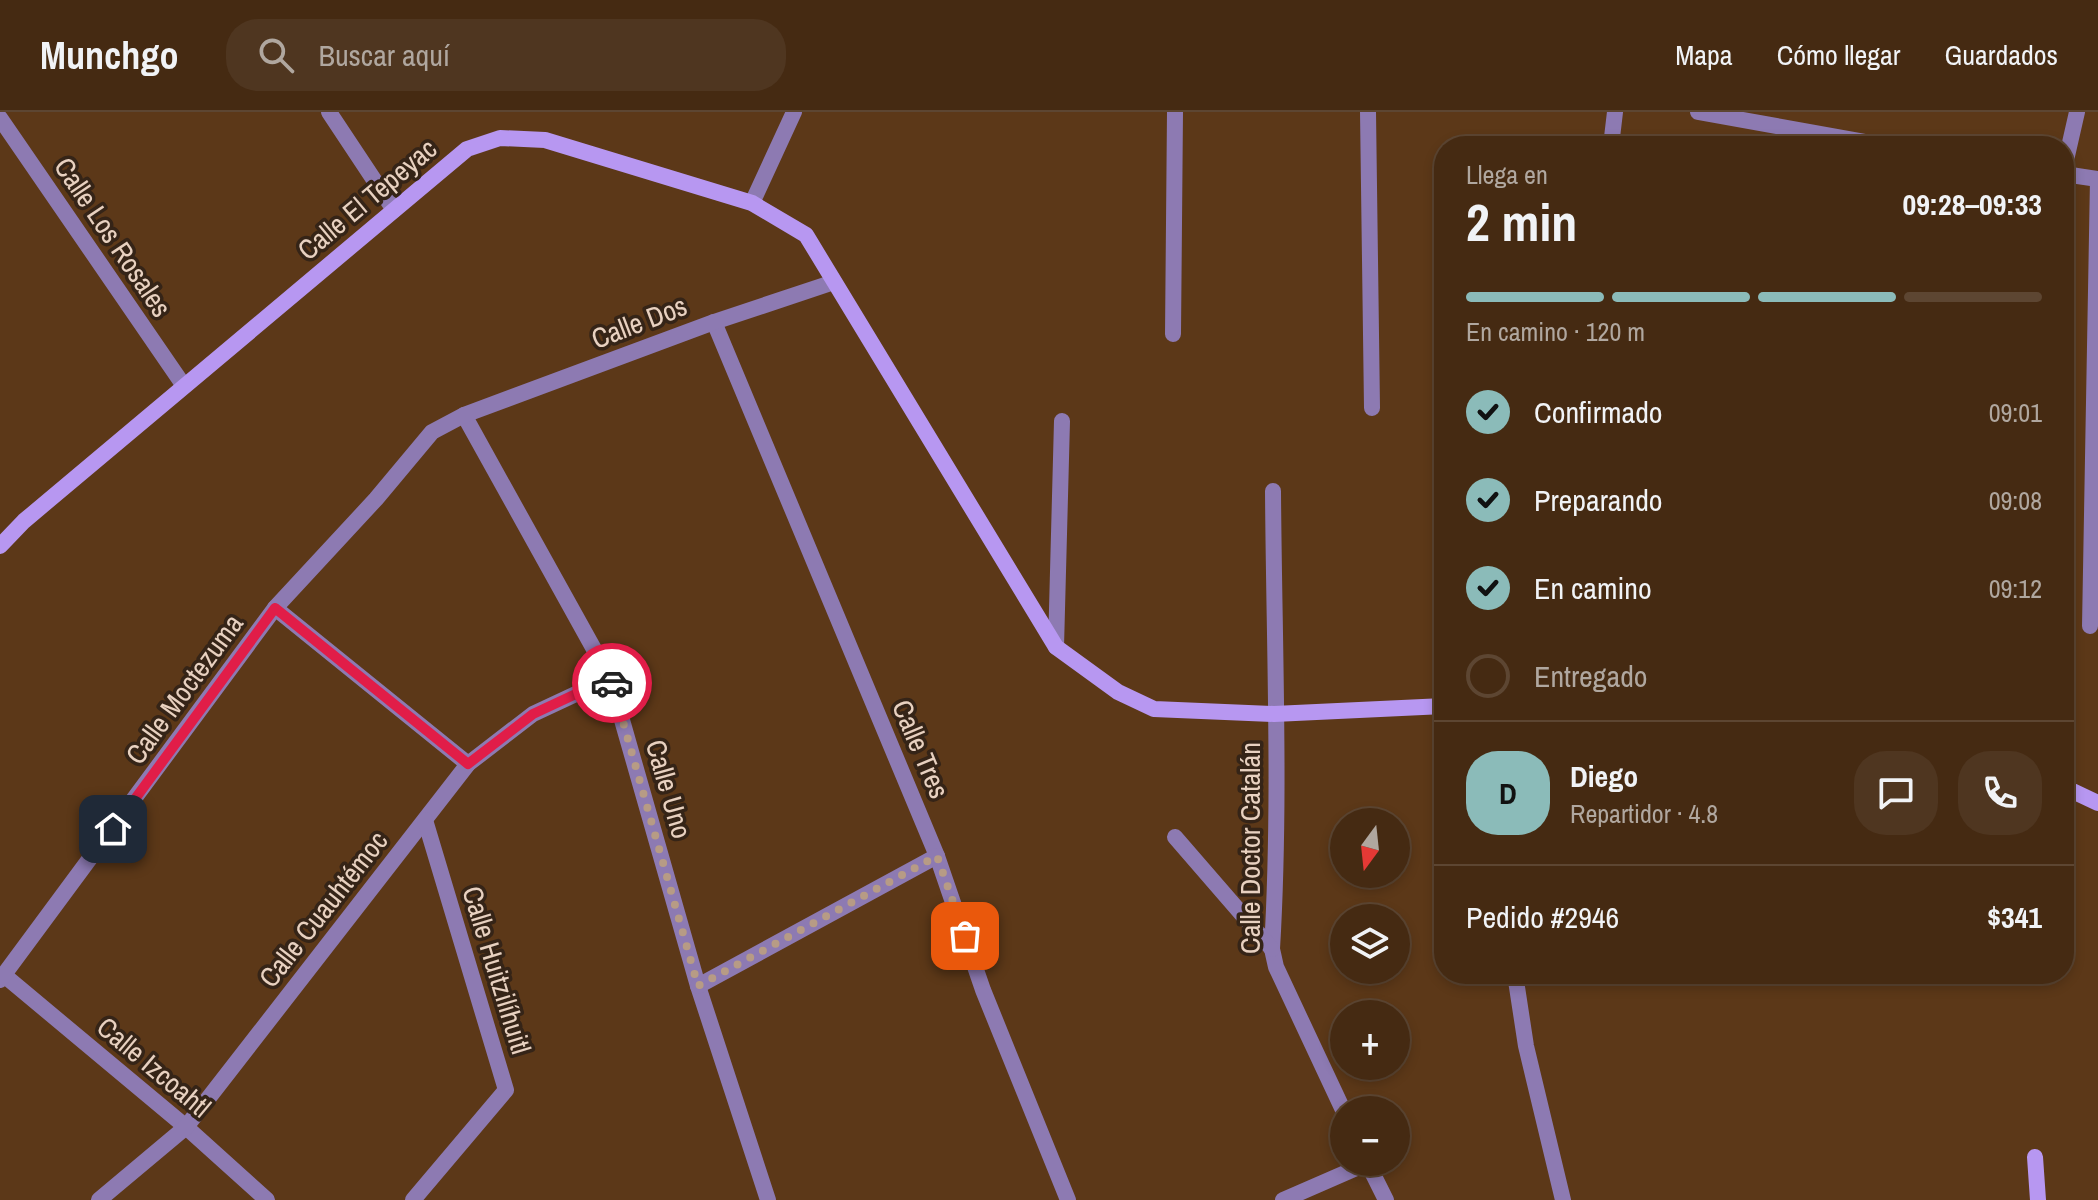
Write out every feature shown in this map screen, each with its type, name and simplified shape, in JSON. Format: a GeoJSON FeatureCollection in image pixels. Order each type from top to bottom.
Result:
{"type":"FeatureCollection","features":[{"type":"Feature","properties":{"kind":"street"},"geometry":{"type":"LineString","coordinates":[[329,112],[394,210]]}},
{"type":"Feature","properties":{"kind":"street"},"geometry":{"type":"LineString","coordinates":[[752,203],[794,112]]}},
{"type":"Feature","properties":{"kind":"street"},"geometry":{"type":"LineString","coordinates":[[1173,334],[1175,112]]}},
{"type":"Feature","properties":{"kind":"street"},"geometry":{"type":"LineString","coordinates":[[1368,112],[1372,408]]}},
{"type":"Feature","properties":{"kind":"street"},"geometry":{"type":"LineString","coordinates":[[1612,136],[1615,112]]}},
{"type":"Feature","properties":{"kind":"street"},"geometry":{"type":"LineString","coordinates":[[1698,112],[1832,136]]}},
{"type":"Feature","properties":{"kind":"street"},"geometry":{"type":"LineString","coordinates":[[2072,136],[2077,112]]}},
{"type":"Feature","properties":{"kind":"street","name":"Calle Los Rosales"},"geometry":{"type":"LineString","coordinates":[[0,118],[184,386]]}},
{"type":"Feature","properties":{"kind":"street","name":"Calle El Tepeyac"},"geometry":{"type":"LineString","coordinates":[[0,546],[24,521],[467,149],[500,138],[545,140],[752,203],[806,235],[1056,647]]}},
{"type":"Feature","properties":{"kind":"street"},"geometry":{"type":"LineString","coordinates":[[2074,173],[2098,179],[2090,626]]}},
{"type":"Feature","properties":{"kind":"street","name":"Calle Dos"},"geometry":{"type":"LineString","coordinates":[[464,415],[714,322],[834,282]]}},
{"type":"Feature","properties":{"kind":"street","name":"Calle Tres"},"geometry":{"type":"LineString","coordinates":[[714,322],[937,856],[983,990],[1068,1200]]}},
{"type":"Feature","properties":{"kind":"street","name":"Calle Moctezuma"},"geometry":{"type":"LineString","coordinates":[[2,978],[275,608],[376,499],[432,432],[464,415]]}},
{"type":"Feature","properties":{"kind":"street","name":"Calle Uno"},"geometry":{"type":"LineString","coordinates":[[464,415],[610,678],[698,986],[768,1200]]}},
{"type":"Feature","properties":{"kind":"street"},"geometry":{"type":"LineString","coordinates":[[1062,421],[1056,647],[1118,692],[1154,709],[1274,714],[1434,706]]}},
{"type":"Feature","properties":{"kind":"street","name":"Calle Doctor Catalán"},"geometry":{"type":"LineString","coordinates":[[1273,491],[1274,714],[1279,806],[1272,949],[1276,967],[1336,1096]]}},
{"type":"Feature","properties":{"kind":"street"},"geometry":{"type":"LineString","coordinates":[[275,608],[468,764]]}},
{"type":"Feature","properties":{"kind":"street","name":"Calle Cuauhtémoc"},"geometry":{"type":"LineString","coordinates":[[99,1200],[186,1127],[468,764],[533,714],[610,678]]}},
{"type":"Feature","properties":{"kind":"street"},"geometry":{"type":"LineString","coordinates":[[2074,792],[2098,803]]}},
{"type":"Feature","properties":{"kind":"street","name":"Calle Huitzilíhuitl"},"geometry":{"type":"LineString","coordinates":[[413,1200],[506,1090],[425,820]]}},
{"type":"Feature","properties":{"kind":"street"},"geometry":{"type":"LineString","coordinates":[[1175,837],[1272,949]]}},
{"type":"Feature","properties":{"kind":"street"},"geometry":{"type":"LineString","coordinates":[[698,986],[937,856]]}},
{"type":"Feature","properties":{"kind":"street","name":"Calle Izcoahtl"},"geometry":{"type":"LineString","coordinates":[[2,978],[186,1127],[267,1200]]}},
{"type":"Feature","properties":{"kind":"street"},"geometry":{"type":"LineString","coordinates":[[1517,984],[1526,1046],[1563,1200]]}},
{"type":"Feature","properties":{"kind":"street"},"geometry":{"type":"LineString","coordinates":[[2035,1157],[2038,1200]]}},
{"type":"Feature","properties":{"kind":"street"},"geometry":{"type":"LineString","coordinates":[[1283,1200],[1337,1176]]}},
{"type":"Feature","properties":{"kind":"street"},"geometry":{"type":"LineString","coordinates":[[1375,1176],[1386,1200]]}},
{"type":"Feature","properties":{"kind":"way so far"},"geometry":{"type":"LineString","coordinates":[[612,683],[698,986],[937,856],[965,936]]}},
{"type":"Feature","properties":{"kind":"route"},"geometry":{"type":"LineString","coordinates":[[113,829],[275,608],[468,764],[533,714],[610,678],[612,683]]}}]}
